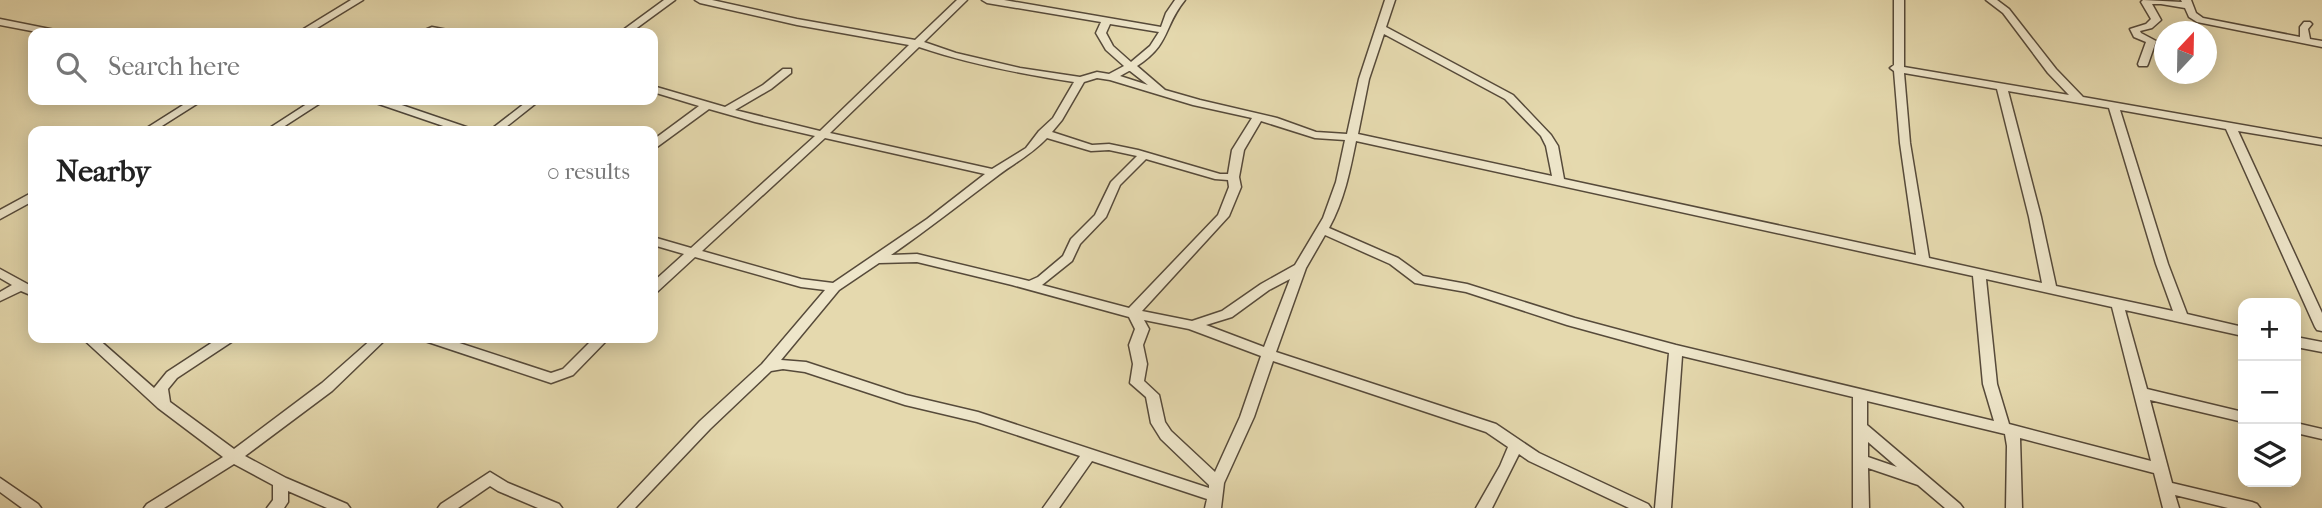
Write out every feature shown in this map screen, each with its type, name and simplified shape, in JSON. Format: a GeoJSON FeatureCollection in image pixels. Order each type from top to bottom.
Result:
{"type":"FeatureCollection","features":[{"type":"Feature","properties":{"kind":"street"},"geometry":{"type":"LineString","coordinates":[[310,28],[358,0]]}},
{"type":"Feature","properties":{"kind":"street"},"geometry":{"type":"LineString","coordinates":[[631,28],[670,0]]}},
{"type":"Feature","properties":{"kind":"street"},"geometry":{"type":"LineString","coordinates":[[700,0],[797,22],[919,44],[1020,71],[1080,80],[1097,75],[1111,77],[1315,135],[1363,138],[1923,259],[2118,306],[2238,330]]}},
{"type":"Feature","properties":{"kind":"street"},"geometry":{"type":"LineString","coordinates":[[748,9],[758,0]]}},
{"type":"Feature","properties":{"kind":"street"},"geometry":{"type":"LineString","coordinates":[[658,284],[824,133],[962,0]]}},
{"type":"Feature","properties":{"kind":"street"},"geometry":{"type":"LineString","coordinates":[[987,0],[1164,30]]}},
{"type":"Feature","properties":{"kind":"street"},"geometry":{"type":"LineString","coordinates":[[1017,5],[1030,0]]}},
{"type":"Feature","properties":{"kind":"street"},"geometry":{"type":"LineString","coordinates":[[1111,77],[1145,57],[1164,30],[1169,12],[1180,0]]}},
{"type":"Feature","properties":{"kind":"street"},"geometry":{"type":"LineString","coordinates":[[1215,496],[1247,417],[1300,268],[1323,230],[1342,182],[1363,79],[1390,0]]}},
{"type":"Feature","properties":{"kind":"street"},"geometry":{"type":"LineString","coordinates":[[1899,0],[1897,68],[1905,143],[1923,259]]}},
{"type":"Feature","properties":{"kind":"street"},"geometry":{"type":"LineString","coordinates":[[1992,0],[2006,10],[2071,94],[2082,102]]}},
{"type":"Feature","properties":{"kind":"street"},"geometry":{"type":"LineString","coordinates":[[2143,64],[2151,41],[2138,35],[2135,29],[2149,26],[2156,20],[2145,4],[2148,0],[2187,3],[2192,15],[2200,20],[2322,44]]}},
{"type":"Feature","properties":{"kind":"street"},"geometry":{"type":"LineString","coordinates":[[1107,20],[1102,28],[1102,38],[1129,66],[1145,76],[1163,93]]}},
{"type":"Feature","properties":{"kind":"street"},"geometry":{"type":"LineString","coordinates":[[0,22],[30,28]]}},
{"type":"Feature","properties":{"kind":"street"},"geometry":{"type":"LineString","coordinates":[[2306,24],[2303,29],[2306,41]]}},
{"type":"Feature","properties":{"kind":"street"},"geometry":{"type":"LineString","coordinates":[[1382,29],[1509,97],[1546,135],[1552,146],[1559,181]]}},
{"type":"Feature","properties":{"kind":"street"},"geometry":{"type":"LineString","coordinates":[[1897,68],[2322,142]]}},
{"type":"Feature","properties":{"kind":"street"},"geometry":{"type":"LineString","coordinates":[[727,110],[767,87],[787,71]]}},
{"type":"Feature","properties":{"kind":"street"},"geometry":{"type":"LineString","coordinates":[[626,508],[705,425],[767,367],[835,287],[1030,150],[1057,120],[1080,80]]}},
{"type":"Feature","properties":{"kind":"street"},"geometry":{"type":"LineString","coordinates":[[2002,88],[2035,217],[2050,289]]}},
{"type":"Feature","properties":{"kind":"street"},"geometry":{"type":"LineString","coordinates":[[658,90],[727,110],[994,173]]}},
{"type":"Feature","properties":{"kind":"street"},"geometry":{"type":"LineString","coordinates":[[154,126],[190,105]]}},
{"type":"Feature","properties":{"kind":"street"},"geometry":{"type":"LineString","coordinates":[[278,126],[312,105]]}},
{"type":"Feature","properties":{"kind":"street"},"geometry":{"type":"LineString","coordinates":[[392,105],[453,126]]}},
{"type":"Feature","properties":{"kind":"street"},"geometry":{"type":"LineString","coordinates":[[501,126],[528,105]]}},
{"type":"Feature","properties":{"kind":"street"},"geometry":{"type":"LineString","coordinates":[[658,141],[707,105]]}},
{"type":"Feature","properties":{"kind":"street"},"geometry":{"type":"LineString","coordinates":[[2114,107],[2162,264],[2182,318]]}},
{"type":"Feature","properties":{"kind":"street"},"geometry":{"type":"LineString","coordinates":[[1133,312],[1215,227],[1236,187],[1233,177],[1238,150],[1258,117]]}},
{"type":"Feature","properties":{"kind":"street"},"geometry":{"type":"LineString","coordinates":[[2231,127],[2322,327]]}},
{"type":"Feature","properties":{"kind":"street"},"geometry":{"type":"LineString","coordinates":[[1043,133],[1091,148],[1109,148],[1144,155],[1219,177],[1233,177]]}},
{"type":"Feature","properties":{"kind":"street"},"geometry":{"type":"LineString","coordinates":[[1029,286],[1068,258],[1075,242],[1100,217],[1115,184],[1144,155]]}},
{"type":"Feature","properties":{"kind":"street"},"geometry":{"type":"LineString","coordinates":[[0,215],[28,200]]}},
{"type":"Feature","properties":{"kind":"street"},"geometry":{"type":"LineString","coordinates":[[1323,230],[1342,235],[1394,261],[1419,280],[1467,288],[1572,322],[1676,350],[2007,429],[2161,469]]}},
{"type":"Feature","properties":{"kind":"street"},"geometry":{"type":"LineString","coordinates":[[658,242],[801,283],[835,287]]}},
{"type":"Feature","properties":{"kind":"street"},"geometry":{"type":"LineString","coordinates":[[879,258],[917,258],[1192,325],[1268,354],[1491,428],[1553,467],[1643,508]]}},
{"type":"Feature","properties":{"kind":"street"},"geometry":{"type":"LineString","coordinates":[[1192,325],[1227,314],[1265,287],[1300,268]]}},
{"type":"Feature","properties":{"kind":"street"},"geometry":{"type":"LineString","coordinates":[[1979,272],[1990,384],[2014,446],[2014,508]]}},
{"type":"Feature","properties":{"kind":"street"},"geometry":{"type":"LineString","coordinates":[[0,273],[27,289]]}},
{"type":"Feature","properties":{"kind":"street"},"geometry":{"type":"LineString","coordinates":[[0,297],[27,289]]}},
{"type":"Feature","properties":{"kind":"street"},"geometry":{"type":"LineString","coordinates":[[2118,306],[2171,508]]}},
{"type":"Feature","properties":{"kind":"street"},"geometry":{"type":"LineString","coordinates":[[1133,312],[1142,329],[1136,345],[1140,364],[1137,383],[1152,396],[1161,430],[1215,496]]}},
{"type":"Feature","properties":{"kind":"street"},"geometry":{"type":"LineString","coordinates":[[95,343],[163,404],[233,457],[281,482],[342,508]]}},
{"type":"Feature","properties":{"kind":"street"},"geometry":{"type":"LineString","coordinates":[[163,404],[161,388],[172,375],[220,343]]}},
{"type":"Feature","properties":{"kind":"street"},"geometry":{"type":"LineString","coordinates":[[152,508],[233,457],[327,387],[375,343]]}},
{"type":"Feature","properties":{"kind":"street"},"geometry":{"type":"LineString","coordinates":[[445,343],[551,378],[568,372],[597,343]]}},
{"type":"Feature","properties":{"kind":"street"},"geometry":{"type":"LineString","coordinates":[[2301,343],[2322,347]]}},
{"type":"Feature","properties":{"kind":"street"},"geometry":{"type":"LineString","coordinates":[[1663,508],[1676,350]]}},
{"type":"Feature","properties":{"kind":"street"},"geometry":{"type":"LineString","coordinates":[[767,367],[783,364],[806,367],[905,400],[978,417],[1215,496]]}},
{"type":"Feature","properties":{"kind":"street"},"geometry":{"type":"LineString","coordinates":[[2141,393],[2238,416]]}},
{"type":"Feature","properties":{"kind":"street"},"geometry":{"type":"LineString","coordinates":[[1860,395],[1861,508]]}},
{"type":"Feature","properties":{"kind":"street"},"geometry":{"type":"LineString","coordinates":[[1860,427],[1955,508]]}},
{"type":"Feature","properties":{"kind":"street"},"geometry":{"type":"LineString","coordinates":[[2301,429],[2322,434]]}},
{"type":"Feature","properties":{"kind":"street"},"geometry":{"type":"LineString","coordinates":[[1484,508],[1516,445]]}},
{"type":"Feature","properties":{"kind":"street"},"geometry":{"type":"LineString","coordinates":[[1051,508],[1090,453]]}},
{"type":"Feature","properties":{"kind":"street"},"geometry":{"type":"LineString","coordinates":[[1860,460],[1923,481]]}},
{"type":"Feature","properties":{"kind":"street"},"geometry":{"type":"LineString","coordinates":[[446,508],[490,478],[503,487],[554,508]]}},
{"type":"Feature","properties":{"kind":"street"},"geometry":{"type":"LineString","coordinates":[[275,508],[280,502],[281,482]]}},
{"type":"Feature","properties":{"kind":"street"},"geometry":{"type":"LineString","coordinates":[[0,484],[33,508]]}},
{"type":"Feature","properties":{"kind":"street"},"geometry":{"type":"LineString","coordinates":[[2166,487],[2252,508]]}}]}
